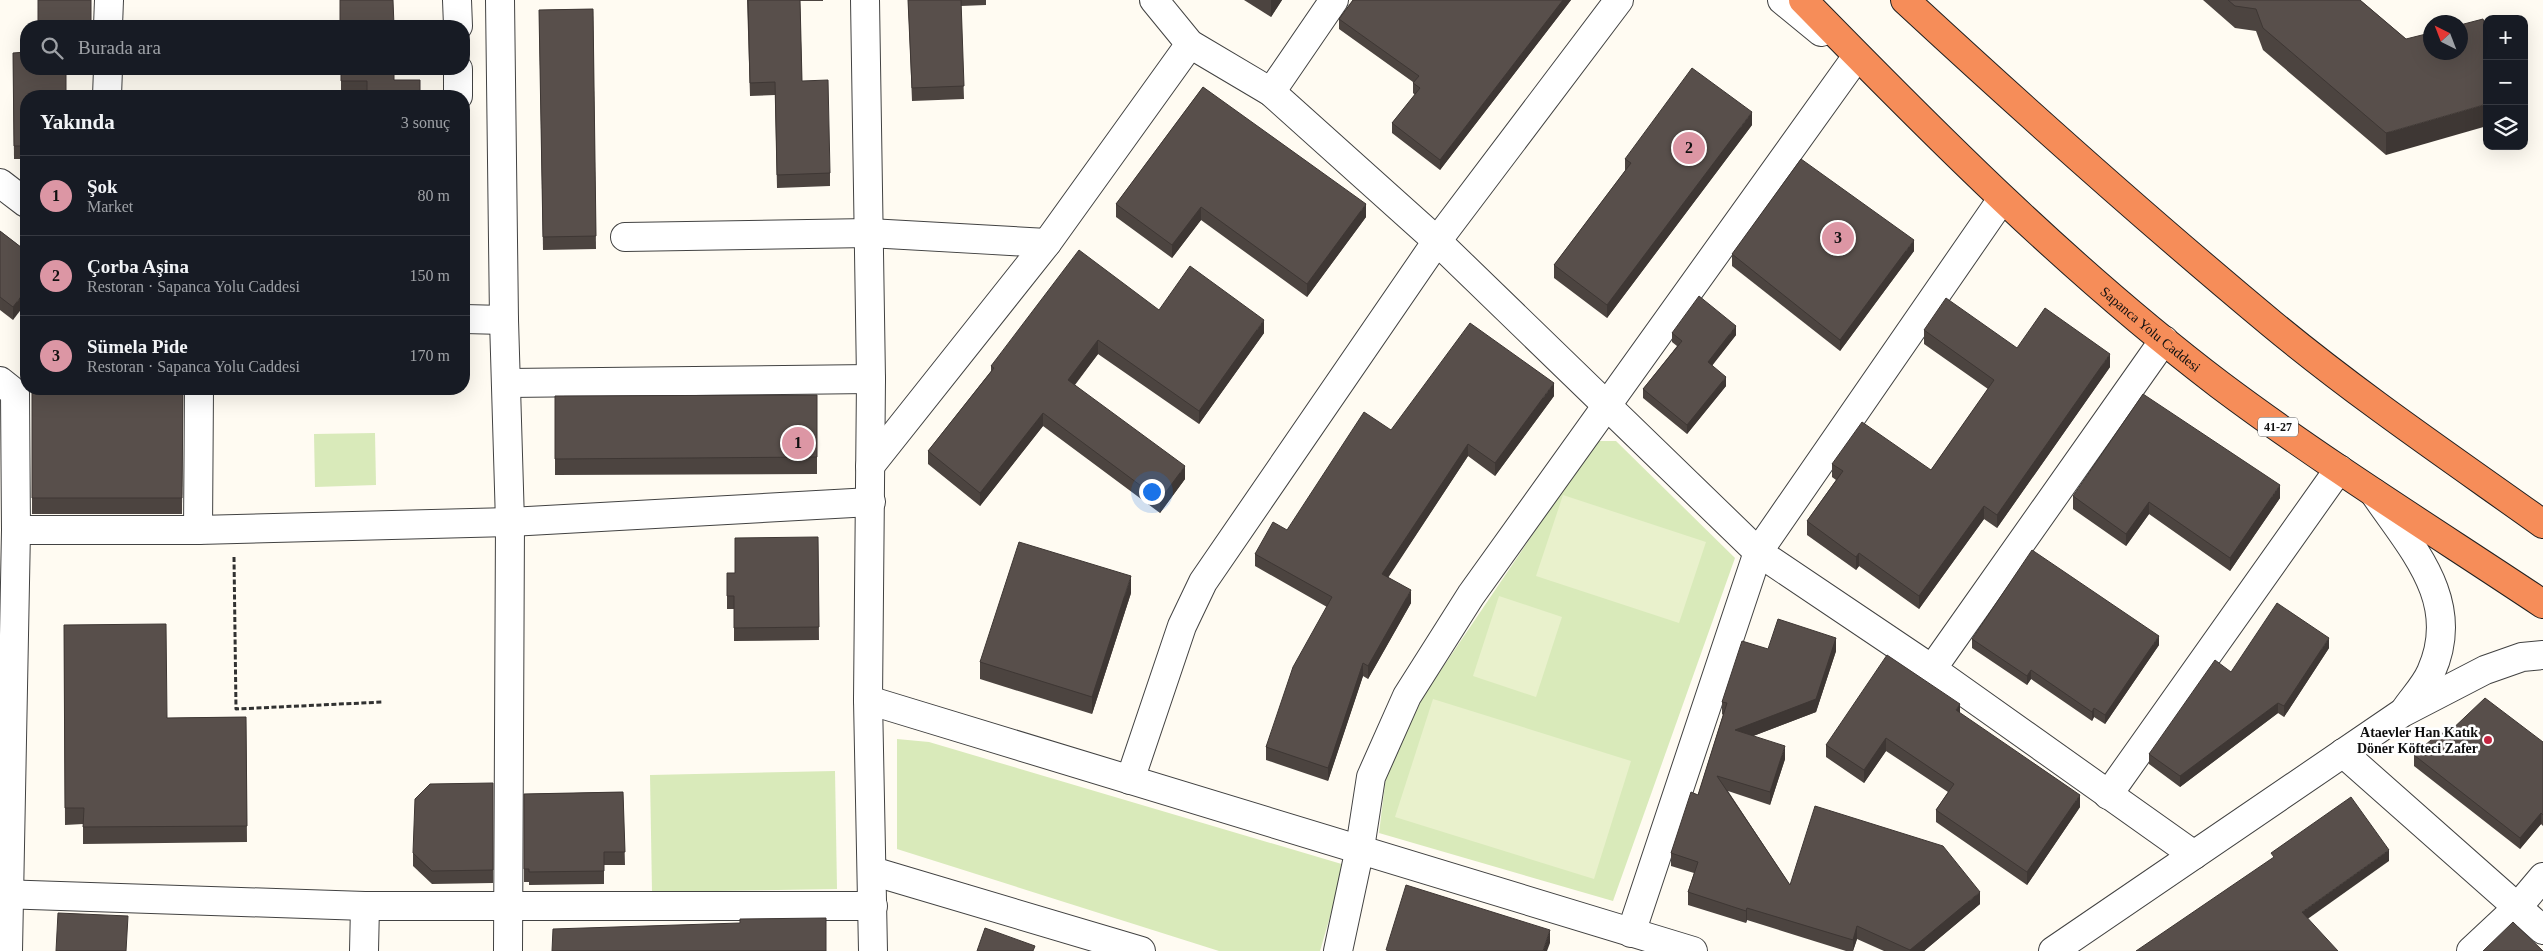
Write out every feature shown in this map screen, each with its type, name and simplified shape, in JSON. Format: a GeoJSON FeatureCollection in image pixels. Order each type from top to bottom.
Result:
{"type":"FeatureCollection","features":[{"type":"Feature","properties":{"kind":"highway","name":"Sapanca Yolu Caddesi"},"geometry":{"type":"LineString","coordinates":[[1803,0],[1915,115],[2002,199],[2164,340],[2281,430],[2543,604]]}},
{"type":"Feature","properties":{"kind":"highway"},"geometry":{"type":"LineString","coordinates":[[1905,0],[2087,164],[2273,325],[2380,408],[2543,524]]}},
{"type":"Feature","properties":{"kind":"street"},"geometry":{"type":"LineString","coordinates":[[108,20],[109,0]]}},
{"type":"Feature","properties":{"kind":"street"},"geometry":{"type":"LineString","coordinates":[[457,0],[458,20]]}},
{"type":"Feature","properties":{"kind":"street"},"geometry":{"type":"LineString","coordinates":[[500,0],[504,320],[510,522],[508,951]]}},
{"type":"Feature","properties":{"kind":"street"},"geometry":{"type":"LineString","coordinates":[[865,0],[871,379],[868,700],[874,951]]}},
{"type":"Feature","properties":{"kind":"street"},"geometry":{"type":"LineString","coordinates":[[1154,0],[1190,44],[1271,92],[1437,241],[1758,552],[1932,669],[2194,855]]}},
{"type":"Feature","properties":{"kind":"street"},"geometry":{"type":"LineString","coordinates":[[1271,92],[1334,0]]}},
{"type":"Feature","properties":{"kind":"street"},"geometry":{"type":"LineString","coordinates":[[1130,780],[1182,626],[1202,582],[1437,241],[1619,0]]}},
{"type":"Feature","properties":{"kind":"street"},"geometry":{"type":"LineString","coordinates":[[1782,0],[1856,60],[1915,115]]}},
{"type":"Feature","properties":{"kind":"street"},"geometry":{"type":"LineString","coordinates":[[870,466],[1047,243],[1190,44]]}},
{"type":"Feature","properties":{"kind":"street"},"geometry":{"type":"LineString","coordinates":[[1338,951],[1360,848],[1372,777],[1407,696],[1471,595],[1856,60]]}},
{"type":"Feature","properties":{"kind":"street"},"geometry":{"type":"LineString","coordinates":[[107,90],[108,75]]}},
{"type":"Feature","properties":{"kind":"street"},"geometry":{"type":"LineString","coordinates":[[458,75],[458,90]]}},
{"type":"Feature","properties":{"kind":"street"},"geometry":{"type":"LineString","coordinates":[[0,183],[20,198]]}},
{"type":"Feature","properties":{"kind":"street"},"geometry":{"type":"LineString","coordinates":[[1631,933],[1758,552],[2002,199]]}},
{"type":"Feature","properties":{"kind":"street"},"geometry":{"type":"LineString","coordinates":[[625,237],[869,233],[1047,243]]}},
{"type":"Feature","properties":{"kind":"street"},"geometry":{"type":"LineString","coordinates":[[470,320],[504,320]]}},
{"type":"Feature","properties":{"kind":"street"},"geometry":{"type":"LineString","coordinates":[[1932,669],[2164,340]]}},
{"type":"Feature","properties":{"kind":"street"},"geometry":{"type":"LineString","coordinates":[[506,383],[871,379]]}},
{"type":"Feature","properties":{"kind":"street"},"geometry":{"type":"LineString","coordinates":[[0,381],[15,393],[16,530],[4,894],[8,951]]}},
{"type":"Feature","properties":{"kind":"street"},"geometry":{"type":"LineString","coordinates":[[198,530],[199,395]]}},
{"type":"Feature","properties":{"kind":"street"},"geometry":{"type":"LineString","coordinates":[[2108,794],[2339,469]]}},
{"type":"Feature","properties":{"kind":"street"},"geometry":{"type":"LineString","coordinates":[[2374,493],[2431,578],[2440,611],[2441,642],[2430,674],[2402,713]]}},
{"type":"Feature","properties":{"kind":"street"},"geometry":{"type":"LineString","coordinates":[[16,530],[198,530],[510,522],[871,502]]}},
{"type":"Feature","properties":{"kind":"street"},"geometry":{"type":"LineString","coordinates":[[2053,951],[2402,713],[2485,670],[2522,657],[2543,655]]}},
{"type":"Feature","properties":{"kind":"street"},"geometry":{"type":"LineString","coordinates":[[868,700],[1360,848],[1693,951]]}},
{"type":"Feature","properties":{"kind":"street"},"geometry":{"type":"LineString","coordinates":[[2343,753],[2516,909],[2543,930]]}},
{"type":"Feature","properties":{"kind":"street"},"geometry":{"type":"LineString","coordinates":[[872,871],[1141,951]]}},
{"type":"Feature","properties":{"kind":"street"},"geometry":{"type":"LineString","coordinates":[[2471,951],[2516,909],[2543,877]]}},
{"type":"Feature","properties":{"kind":"street"},"geometry":{"type":"LineString","coordinates":[[4,894],[365,906],[508,908],[873,906]]}},
{"type":"Feature","properties":{"kind":"street"},"geometry":{"type":"LineString","coordinates":[[364,951],[365,906]]}},
{"type":"Feature","properties":{"kind":"path"},"geometry":{"type":"LineString","coordinates":[[234,529],[236,710],[383,702]]}},
{"type":"Feature","properties":{"kind":"green space"},"geometry":{"type":"Polygon","coordinates":[[[375,433],[376,485],[315,487],[314,434],[375,433]]]}},
{"type":"Feature","properties":{"kind":"green space"},"geometry":{"type":"Polygon","coordinates":[[[1596,441],[1616,441],[1735,558],[1613,901],[1379,833],[1386,776],[1422,698],[1596,441]]]}},
{"type":"Feature","properties":{"kind":"green space"},"geometry":{"type":"Polygon","coordinates":[[[1563,495],[1706,542],[1679,623],[1536,576],[1563,495]]]}},
{"type":"Feature","properties":{"kind":"green space"},"geometry":{"type":"Polygon","coordinates":[[[1499,596],[1562,617],[1536,697],[1473,676],[1499,596]]]}},
{"type":"Feature","properties":{"kind":"green space"},"geometry":{"type":"Polygon","coordinates":[[[1433,699],[1631,761],[1594,879],[1395,817],[1433,699]]]}},
{"type":"Feature","properties":{"kind":"green space"},"geometry":{"type":"Polygon","coordinates":[[[897,739],[929,742],[1345,865],[1320,951],[1219,951],[897,849],[897,739]]]}},
{"type":"Feature","properties":{"kind":"green space"},"geometry":{"type":"Polygon","coordinates":[[[835,771],[837,889],[652,892],[650,775],[835,771]]]}},
{"type":"Feature","properties":{"kind":"building"},"geometry":{"type":"Polygon","coordinates":[[[38,0],[91,0],[91,20],[38,20],[38,0]]]}},
{"type":"Feature","properties":{"kind":"building"},"geometry":{"type":"Polygon","coordinates":[[[340,0],[393,0],[394,20],[340,20],[340,0]]]}},
{"type":"Feature","properties":{"kind":"building"},"geometry":{"type":"Polygon","coordinates":[[[748,0],[800,0],[802,81],[828,80],[830,173],[777,175],[775,82],[750,83],[748,0]]]}},
{"type":"Feature","properties":{"kind":"building"},"geometry":{"type":"Polygon","coordinates":[[[908,0],[961,0],[964,86],[912,88],[908,0]]]}},
{"type":"Feature","properties":{"kind":"building"},"geometry":{"type":"Polygon","coordinates":[[[1353,0],[1563,0],[1440,160],[1392,123],[1420,88],[1413,83],[1419,76],[1339,19],[1353,0]]]}},
{"type":"Feature","properties":{"kind":"building"},"geometry":{"type":"Polygon","coordinates":[[[2228,0],[2360,0],[2406,39],[2423,35],[2423,60],[2468,60],[2468,23],[2483,19],[2483,105],[2386,133],[2263,28],[2256,9],[2235,6],[2228,0]]]}},
{"type":"Feature","properties":{"kind":"building"},"geometry":{"type":"Polygon","coordinates":[[[593,9],[596,236],[543,237],[539,10],[593,9]]]}},
{"type":"Feature","properties":{"kind":"building"},"geometry":{"type":"Polygon","coordinates":[[[20,52],[20,75],[66,75],[66,90],[20,90],[20,146],[14,146],[13,53],[20,52]]]}},
{"type":"Feature","properties":{"kind":"building"},"geometry":{"type":"Polygon","coordinates":[[[1692,68],[1752,112],[1607,305],[1554,265],[1631,163],[1625,159],[1692,68]]]}},
{"type":"Feature","properties":{"kind":"building"},"geometry":{"type":"Polygon","coordinates":[[[341,75],[394,75],[394,80],[420,80],[420,90],[367,90],[367,81],[341,81],[341,75]]]}},
{"type":"Feature","properties":{"kind":"building"},"geometry":{"type":"Polygon","coordinates":[[[1203,87],[1366,204],[1307,284],[1201,207],[1172,245],[1116,204],[1203,87]]]}},
{"type":"Feature","properties":{"kind":"building"},"geometry":{"type":"Polygon","coordinates":[[[1801,159],[1914,240],[1840,340],[1732,254],[1801,159]]]}},
{"type":"Feature","properties":{"kind":"building"},"geometry":{"type":"Polygon","coordinates":[[[0,231],[20,246],[20,298],[13,307],[0,297],[0,231]]]}},
{"type":"Feature","properties":{"kind":"building"},"geometry":{"type":"Polygon","coordinates":[[[1079,250],[1159,310],[1190,266],[1264,320],[1199,411],[1098,340],[1068,380],[1185,466],[1160,500],[1043,413],[980,493],[928,451],[994,368],[991,366],[1079,250]]]}},
{"type":"Feature","properties":{"kind":"building"},"geometry":{"type":"Polygon","coordinates":[[[1699,296],[1736,326],[1708,362],[1726,377],[1687,425],[1643,389],[1682,341],[1672,333],[1699,296]]]}},
{"type":"Feature","properties":{"kind":"building"},"geometry":{"type":"Polygon","coordinates":[[[1946,298],[2017,348],[2045,308],[2110,354],[1997,515],[1984,506],[1919,596],[1859,553],[1856,557],[1807,521],[1843,471],[1832,464],[1862,422],[1931,470],[1994,380],[1924,330],[1946,298]]]}},
{"type":"Feature","properties":{"kind":"building"},"geometry":{"type":"Polygon","coordinates":[[[1470,323],[1554,383],[1495,463],[1468,444],[1382,574],[1411,590],[1368,666],[1363,663],[1328,768],[1266,747],[1293,667],[1332,597],[1255,554],[1273,522],[1287,530],[1364,412],[1391,430],[1470,323]]]}},
{"type":"Feature","properties":{"kind":"building"},"geometry":{"type":"Polygon","coordinates":[[[2143,394],[2280,485],[2230,558],[2149,502],[2126,534],[2073,496],[2143,394]]]}},
{"type":"Feature","properties":{"kind":"building"},"geometry":{"type":"Polygon","coordinates":[[[32,395],[183,395],[182,498],[32,498],[32,395]]]}},
{"type":"Feature","properties":{"kind":"building"},"geometry":{"type":"Polygon","coordinates":[[[817,395],[817,457],[555,459],[555,396],[817,395]]]}},
{"type":"Feature","properties":{"kind":"building"},"geometry":{"type":"Polygon","coordinates":[[[818,537],[819,627],[734,628],[734,596],[727,596],[727,573],[735,573],[735,538],[818,537]]]}},
{"type":"Feature","properties":{"kind":"building"},"geometry":{"type":"Polygon","coordinates":[[[1019,542],[1131,576],[1092,697],[980,662],[1019,542]]]}},
{"type":"Feature","properties":{"kind":"building"},"geometry":{"type":"Polygon","coordinates":[[[2032,550],[2159,636],[2105,715],[2094,708],[2092,712],[2031,670],[2027,676],[1972,639],[2032,550]]]}},
{"type":"Feature","properties":{"kind":"building"},"geometry":{"type":"Polygon","coordinates":[[[2277,603],[2329,638],[2284,706],[2278,703],[2180,776],[2149,754],[2215,660],[2231,672],[2277,603]]]}},
{"type":"Feature","properties":{"kind":"building"},"geometry":{"type":"Polygon","coordinates":[[[1778,619],[1836,638],[1816,699],[1735,730],[1785,746],[1770,792],[1717,776],[1790,885],[1815,806],[1943,846],[1980,892],[1910,950],[1857,926],[1853,940],[1747,908],[1746,911],[1688,892],[1698,862],[1671,853],[1691,792],[1698,795],[1727,703],[1722,702],[1742,641],[1768,649],[1778,619]]]}},
{"type":"Feature","properties":{"kind":"building"},"geometry":{"type":"Polygon","coordinates":[[[166,624],[167,718],[246,717],[247,826],[83,827],[84,808],[65,808],[64,625],[166,624]]]}},
{"type":"Feature","properties":{"kind":"building"},"geometry":{"type":"Polygon","coordinates":[[[1887,655],[1960,704],[1956,710],[2080,795],[2027,872],[1936,810],[1954,784],[1886,738],[1864,770],[1826,745],[1887,655]]]}},
{"type":"Feature","properties":{"kind":"building"},"geometry":{"type":"Polygon","coordinates":[[[2485,698],[2543,742],[2543,815],[2541,813],[2520,838],[2414,755],[2440,732],[2446,735],[2485,698]]]}},
{"type":"Feature","properties":{"kind":"building"},"geometry":{"type":"Polygon","coordinates":[[[493,783],[493,870],[432,871],[413,853],[415,799],[430,784],[493,783]]]}},
{"type":"Feature","properties":{"kind":"building"},"geometry":{"type":"Polygon","coordinates":[[[623,792],[625,852],[604,852],[604,871],[529,872],[529,869],[524,869],[524,794],[623,792]]]}},
{"type":"Feature","properties":{"kind":"building"},"geometry":{"type":"Polygon","coordinates":[[[2351,797],[2389,850],[2302,912],[2338,951],[2136,951],[2274,857],[2271,853],[2351,797]]]}},
{"type":"Feature","properties":{"kind":"building"},"geometry":{"type":"Polygon","coordinates":[[[1406,885],[1550,930],[1543,951],[1386,950],[1406,885]]]}},
{"type":"Feature","properties":{"kind":"building"},"geometry":{"type":"Polygon","coordinates":[[[58,913],[128,916],[126,951],[56,951],[58,913]]]}},
{"type":"Feature","properties":{"kind":"building"},"geometry":{"type":"Polygon","coordinates":[[[826,918],[826,951],[552,951],[553,929],[740,923],[740,919],[826,918]]]}},
{"type":"Feature","properties":{"kind":"building"},"geometry":{"type":"Polygon","coordinates":[[[2513,922],[2543,951],[2483,951],[2513,922]]]}},
{"type":"Feature","properties":{"kind":"building"},"geometry":{"type":"Polygon","coordinates":[[[985,928],[1035,946],[1033,951],[977,951],[985,928]]]}},
{"type":"Feature","properties":{"kind":"place","name":"Çorba Aşina"},"geometry":{"type":"Point","coordinates":[1689,148]}},
{"type":"Feature","properties":{"kind":"place","name":"Sümela Pide"},"geometry":{"type":"Point","coordinates":[1838,238]}},
{"type":"Feature","properties":{"kind":"place","name":"Şok"},"geometry":{"type":"Point","coordinates":[798,443]}},
{"type":"Feature","properties":{"kind":"place","name":"Ataevler Han Katık Döner Köfteci Zafer"},"geometry":{"type":"Point","coordinates":[2488,740]}}]}
